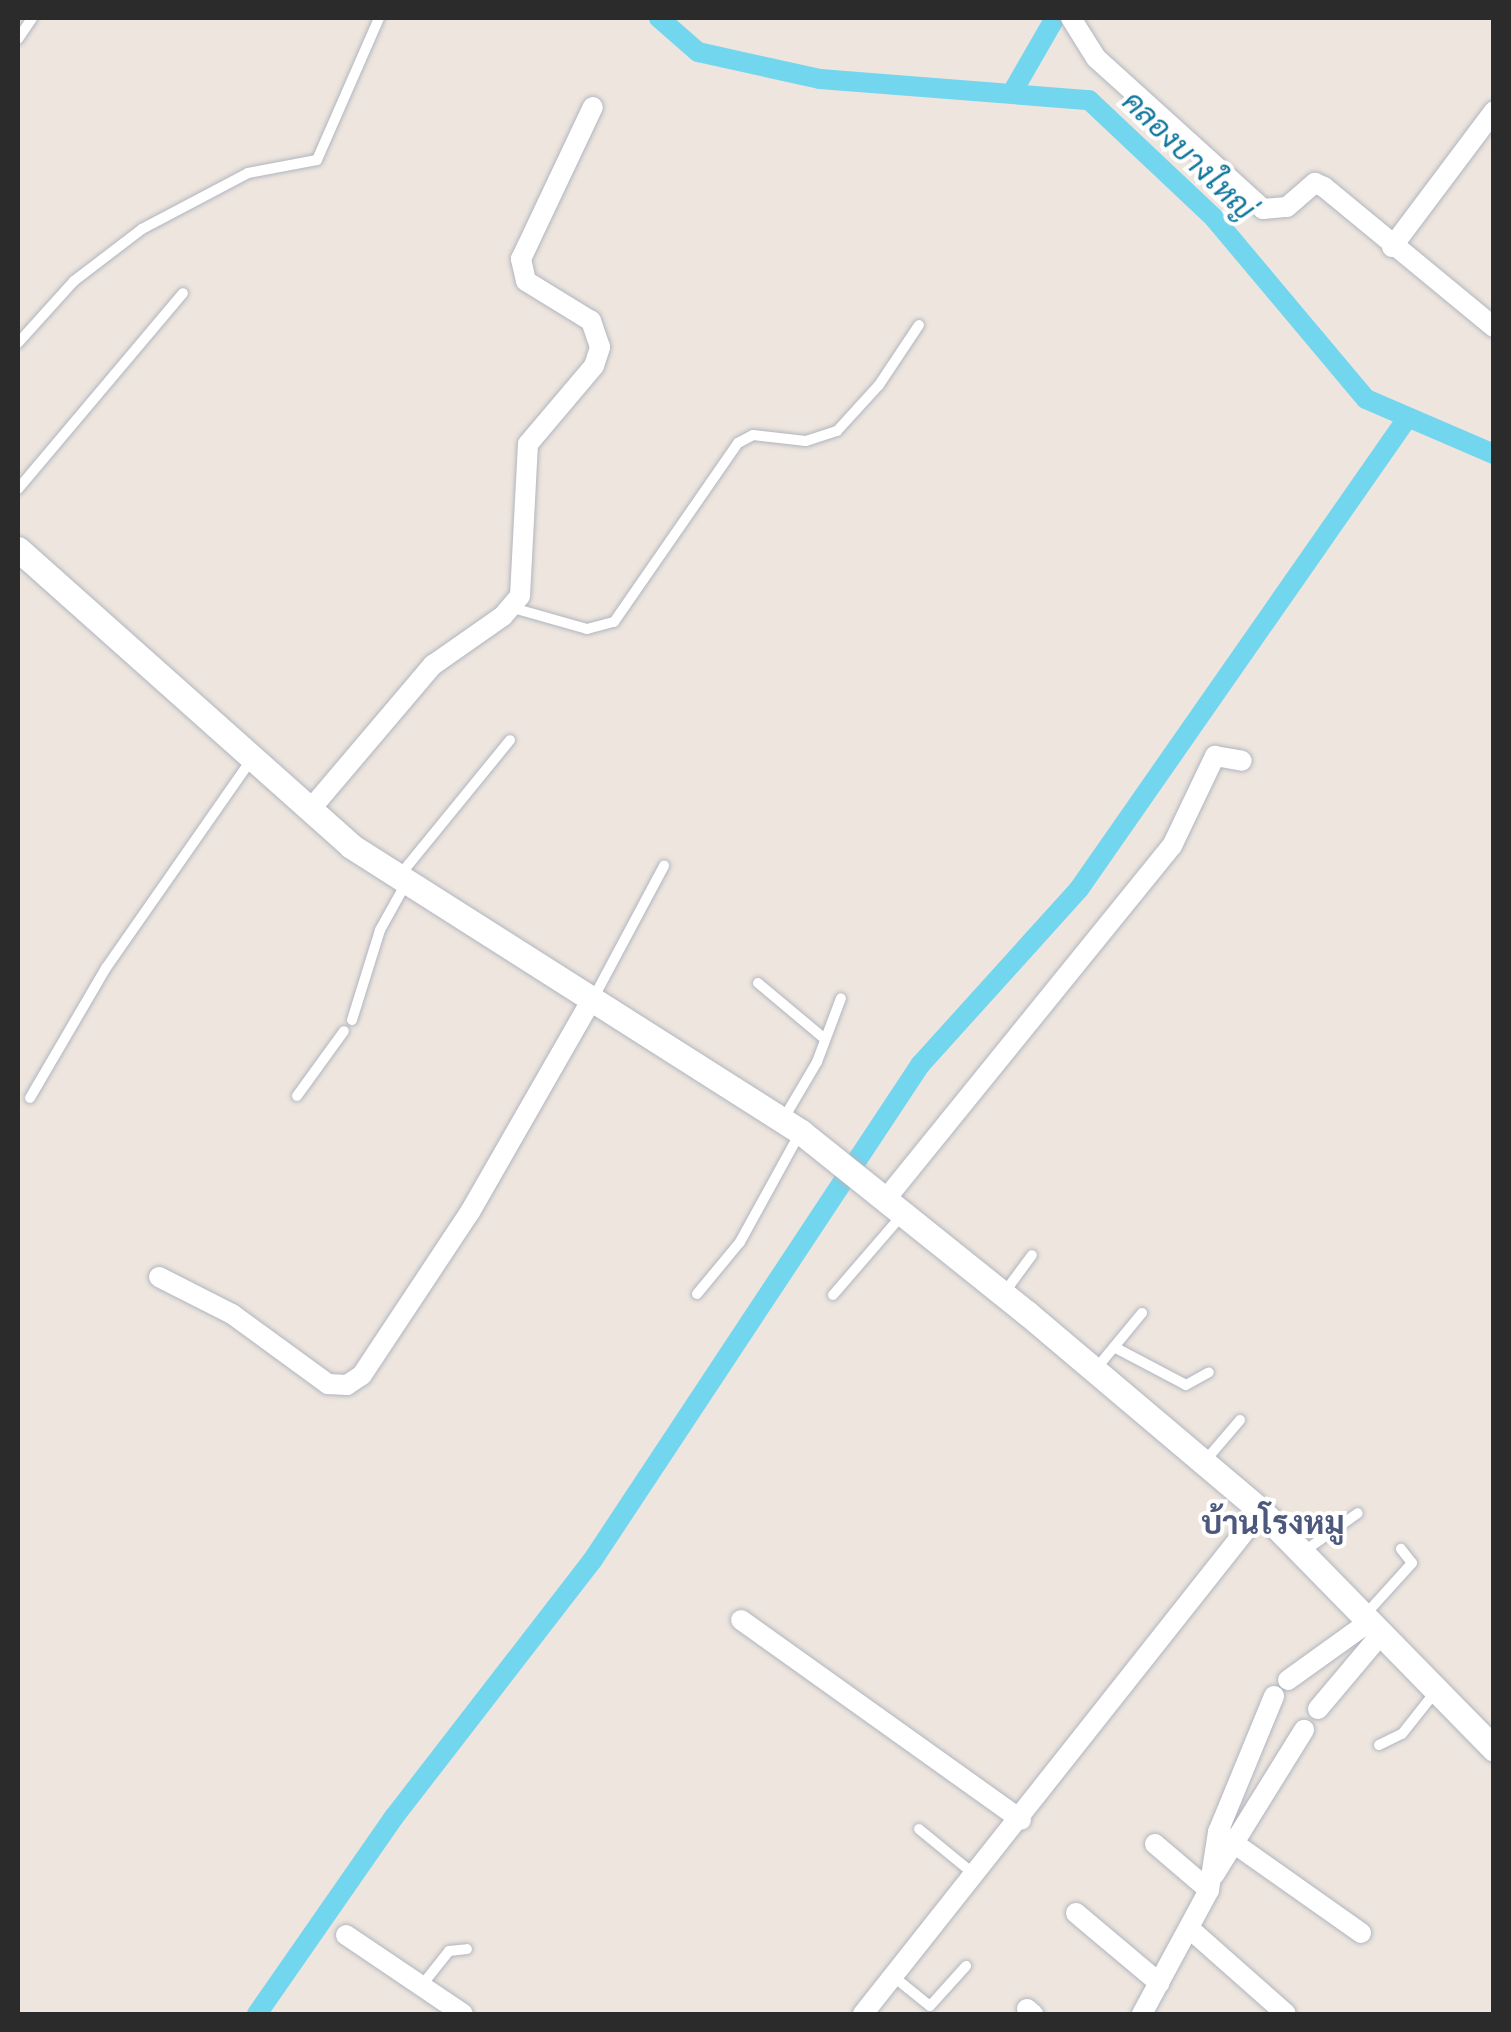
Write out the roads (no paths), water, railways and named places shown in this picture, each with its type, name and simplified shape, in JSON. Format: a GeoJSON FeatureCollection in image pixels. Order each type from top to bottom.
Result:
{"type":"FeatureCollection","features":[{"type":"Feature","properties":{"kind":"street"},"geometry":{"type":"LineString","coordinates":[[1070,18],[1096,58],[1263,209],[1287,208],[1315,183],[1494,327]]}},
{"type":"Feature","properties":{"kind":"street"},"geometry":{"type":"LineString","coordinates":[[309,811],[449,648],[513,608],[526,570],[528,444],[594,366],[600,347],[591,321],[526,281],[520,259],[593,107]]}},
{"type":"Feature","properties":{"kind":"street"},"geometry":{"type":"LineString","coordinates":[[1392,246],[1494,112]]}},
{"type":"Feature","properties":{"kind":"street"},"geometry":{"type":"LineString","coordinates":[[18,549],[309,811],[401,882],[798,1131],[1003,1293],[1261,1511],[1494,1749]]}},
{"type":"Feature","properties":{"kind":"street"},"geometry":{"type":"LineString","coordinates":[[894,1207],[1172,846],[1215,756],[1242,761]]}},
{"type":"Feature","properties":{"kind":"street"},"geometry":{"type":"LineString","coordinates":[[159,1277],[232,1314],[315,1377],[347,1385],[362,1375],[501,1163],[591,1001]]}},
{"type":"Feature","properties":{"kind":"street"},"geometry":{"type":"LineString","coordinates":[[863,2014],[1021,1820],[1261,1511]]}},
{"type":"Feature","properties":{"kind":"street"},"geometry":{"type":"LineString","coordinates":[[741,1620],[1021,1820]]}},
{"type":"Feature","properties":{"kind":"street"},"geometry":{"type":"LineString","coordinates":[[1211,1882],[1218,1832],[1281,1688],[1372,1623]]}},
{"type":"Feature","properties":{"kind":"street"},"geometry":{"type":"LineString","coordinates":[[1318,1709],[1372,1623]]}},
{"type":"Feature","properties":{"kind":"street"},"geometry":{"type":"LineString","coordinates":[[1142,2014],[1190,1929],[1211,1882],[1240,1843],[1304,1730]]}},
{"type":"Feature","properties":{"kind":"street"},"geometry":{"type":"LineString","coordinates":[[1218,1832],[1240,1843],[1362,1933]]}},
{"type":"Feature","properties":{"kind":"street"},"geometry":{"type":"LineString","coordinates":[[1155,1844],[1211,1882]]}},
{"type":"Feature","properties":{"kind":"street"},"geometry":{"type":"LineString","coordinates":[[1076,1913],[1159,1983]]}},
{"type":"Feature","properties":{"kind":"street"},"geometry":{"type":"LineString","coordinates":[[1190,1929],[1286,2014]]}},
{"type":"Feature","properties":{"kind":"street"},"geometry":{"type":"LineString","coordinates":[[346,1935],[463,2014]]}},
{"type":"Feature","properties":{"kind":"lane"},"geometry":{"type":"LineString","coordinates":[[18,39],[32,18]]}},
{"type":"Feature","properties":{"kind":"lane"},"geometry":{"type":"LineString","coordinates":[[18,343],[74,281],[142,229],[248,173],[317,160],[380,18]]}},
{"type":"Feature","properties":{"kind":"lane"},"geometry":{"type":"LineString","coordinates":[[18,489],[184,293]]}},
{"type":"Feature","properties":{"kind":"lane"},"geometry":{"type":"LineString","coordinates":[[513,608],[587,629],[614,622],[738,443],[753,435],[806,441],[837,431],[880,385],[919,325]]}},
{"type":"Feature","properties":{"kind":"lane"},"geometry":{"type":"LineString","coordinates":[[352,1020],[380,930],[401,882],[510,740]]}},
{"type":"Feature","properties":{"kind":"lane"},"geometry":{"type":"LineString","coordinates":[[30,1098],[106,968],[252,759]]}},
{"type":"Feature","properties":{"kind":"lane"},"geometry":{"type":"LineString","coordinates":[[591,1001],[664,866]]}},
{"type":"Feature","properties":{"kind":"lane"},"geometry":{"type":"LineString","coordinates":[[758,983],[824,1040]]}},
{"type":"Feature","properties":{"kind":"lane"},"geometry":{"type":"LineString","coordinates":[[697,1294],[740,1242],[798,1131],[840,998]]}},
{"type":"Feature","properties":{"kind":"lane"},"geometry":{"type":"LineString","coordinates":[[298,1096],[344,1031]]}},
{"type":"Feature","properties":{"kind":"lane"},"geometry":{"type":"LineString","coordinates":[[833,1295],[894,1207]]}},
{"type":"Feature","properties":{"kind":"lane"},"geometry":{"type":"LineString","coordinates":[[1003,1293],[1032,1255]]}},
{"type":"Feature","properties":{"kind":"lane"},"geometry":{"type":"LineString","coordinates":[[1094,1370],[1142,1313]]}},
{"type":"Feature","properties":{"kind":"lane"},"geometry":{"type":"LineString","coordinates":[[1114,1347],[1186,1385],[1209,1372]]}},
{"type":"Feature","properties":{"kind":"lane"},"geometry":{"type":"LineString","coordinates":[[1204,1463],[1240,1420]]}},
{"type":"Feature","properties":{"kind":"lane"},"geometry":{"type":"LineString","coordinates":[[1302,1553],[1358,1513]]}},
{"type":"Feature","properties":{"kind":"lane"},"geometry":{"type":"LineString","coordinates":[[1372,1623],[1412,1563],[1400,1549]]}},
{"type":"Feature","properties":{"kind":"lane"},"geometry":{"type":"LineString","coordinates":[[1379,1744],[1415,1722],[1437,1690]]}},
{"type":"Feature","properties":{"kind":"lane"},"geometry":{"type":"LineString","coordinates":[[919,1829],[976,1875]]}},
{"type":"Feature","properties":{"kind":"lane"},"geometry":{"type":"LineString","coordinates":[[421,1986],[449,1951],[467,1949]]}},
{"type":"Feature","properties":{"kind":"lane"},"geometry":{"type":"LineString","coordinates":[[894,1977],[930,2006],[966,1966]]}},
{"type":"Feature","properties":{"kind":"waterway","name":"คลองบางใหญ่"},"geometry":{"type":"LineString","coordinates":[[659,18],[698,52],[820,79],[1089,100],[1214,218],[1366,399],[1494,454]]}},
{"type":"Feature","properties":{"kind":"waterway"},"geometry":{"type":"LineString","coordinates":[[1013,91],[1055,18]]}},
{"type":"Feature","properties":{"kind":"waterway"},"geometry":{"type":"LineString","coordinates":[[257,2014],[394,1817],[592,1561],[920,1065],[1079,889],[1408,417]]}},
{"type":"Feature","properties":{"kind":"district","name":"บ้านโรงหมู"},"geometry":{"type":"Point","coordinates":[1273,1522]}}]}
